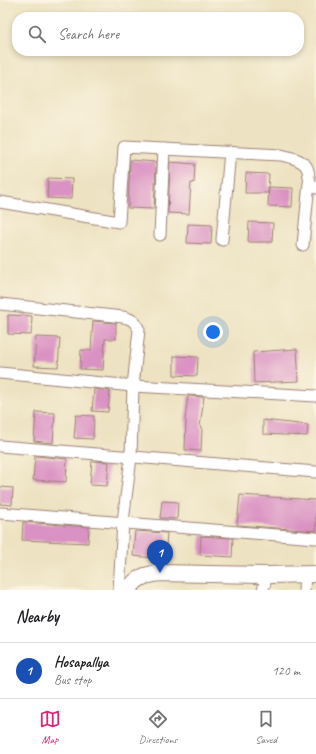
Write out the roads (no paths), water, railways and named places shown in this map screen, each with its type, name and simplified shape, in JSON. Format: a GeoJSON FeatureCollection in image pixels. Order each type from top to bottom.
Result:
{"type":"FeatureCollection","features":[{"type":"Feature","properties":{"kind":"main road"},"geometry":{"type":"LineString","coordinates":[[128,590],[133,582],[145,575],[160,573],[265,583],[309,580]]}},
{"type":"Feature","properties":{"kind":"street"},"geometry":{"type":"LineString","coordinates":[[0,202],[119,222],[124,147],[281,155],[292,157],[307,167],[313,186],[303,245]]}},
{"type":"Feature","properties":{"kind":"street"},"geometry":{"type":"LineString","coordinates":[[160,236],[164,149]]}},
{"type":"Feature","properties":{"kind":"street"},"geometry":{"type":"LineString","coordinates":[[222,240],[230,152]]}},
{"type":"Feature","properties":{"kind":"street"},"geometry":{"type":"LineString","coordinates":[[0,304],[122,317],[132,319],[136,322],[139,330],[133,386],[131,457],[123,522],[120,590]]}},
{"type":"Feature","properties":{"kind":"street"},"geometry":{"type":"LineString","coordinates":[[0,373],[133,386],[316,396]]}},
{"type":"Feature","properties":{"kind":"street"},"geometry":{"type":"LineString","coordinates":[[0,446],[316,472]]}},
{"type":"Feature","properties":{"kind":"street"},"geometry":{"type":"LineString","coordinates":[[0,513],[316,538]]}},
{"type":"Feature","properties":{"kind":"place","name":"Hosapallya"},"geometry":{"type":"Point","coordinates":[160,573]}}]}
